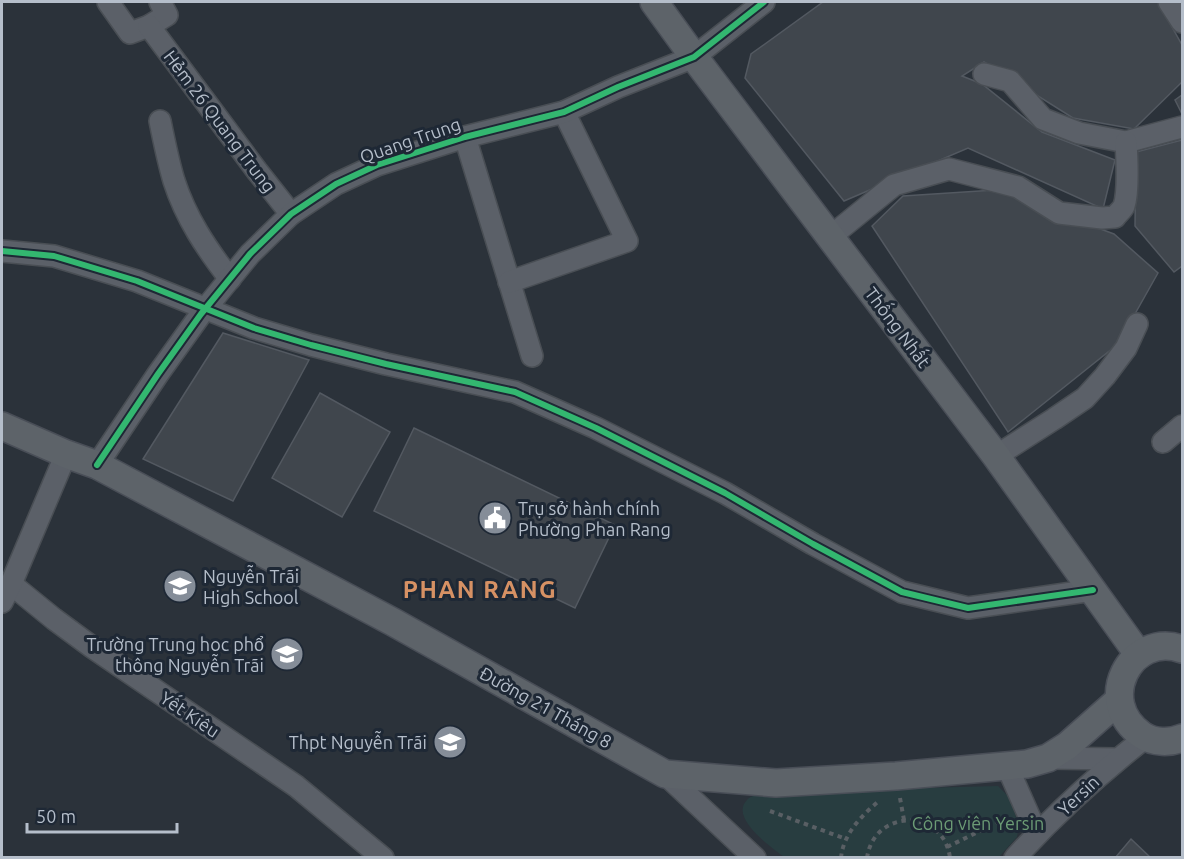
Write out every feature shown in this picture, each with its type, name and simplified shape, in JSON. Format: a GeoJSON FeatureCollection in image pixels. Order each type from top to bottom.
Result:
{"type":"FeatureCollection","features":[{"type":"Feature","properties":{"kind":"main road","name":"Thống Nhất"},"geometry":{"type":"LineString","coordinates":[[654,2],[996,456],[1139,655]]}},
{"type":"Feature","properties":{"kind":"main road","name":"Đường 21 Tháng 8"},"geometry":{"type":"LineString","coordinates":[[2,426],[97,465],[393,622],[665,774],[776,783],[896,776],[1027,764],[1048,758],[1067,746],[1119,700]]}},
{"type":"Feature","properties":{"kind":"main road"},"geometry":{"type":"LineString","coordinates":[[1182,649],[1157,647],[1139,655],[1123,675],[1119,687],[1119,700],[1123,715],[1133,728],[1146,737],[1160,742],[1176,741],[1182,738]]}},
{"type":"Feature","properties":{"kind":"street"},"geometry":{"type":"LineString","coordinates":[[108,2],[129,33],[149,26],[167,15],[160,2]]}},
{"type":"Feature","properties":{"kind":"street","name":"Quang Trung"},"geometry":{"type":"LineString","coordinates":[[97,465],[203,311],[250,254],[291,214],[336,184],[377,165],[465,137],[564,112],[618,87],[694,57],[764,2]]}},
{"type":"Feature","properties":{"kind":"street"},"geometry":{"type":"LineString","coordinates":[[1169,2],[1182,22]]}},
{"type":"Feature","properties":{"kind":"street","name":"Hẻm 26 Quang Trung"},"geometry":{"type":"LineString","coordinates":[[149,26],[291,214]]}},
{"type":"Feature","properties":{"kind":"street"},"geometry":{"type":"LineString","coordinates":[[984,74],[1011,81],[1043,119],[1079,133],[1126,142],[1182,127]]}},
{"type":"Feature","properties":{"kind":"street"},"geometry":{"type":"LineString","coordinates":[[509,282],[627,241],[564,112]]}},
{"type":"Feature","properties":{"kind":"street"},"geometry":{"type":"LineString","coordinates":[[159,121],[174,182],[189,219],[207,250],[230,279]]}},
{"type":"Feature","properties":{"kind":"street"},"geometry":{"type":"LineString","coordinates":[[465,137],[532,356]]}},
{"type":"Feature","properties":{"kind":"street"},"geometry":{"type":"LineString","coordinates":[[830,237],[894,185],[949,169],[1018,187],[1059,213],[1102,218],[1114,217],[1123,208],[1125,197],[1128,167],[1126,142]]}},
{"type":"Feature","properties":{"kind":"street"},"geometry":{"type":"LineString","coordinates":[[2,250],[54,256],[137,281],[203,311],[311,345],[515,392],[596,428],[715,488],[902,592],[968,608],[1094,590]]}},
{"type":"Feature","properties":{"kind":"street"},"geometry":{"type":"LineString","coordinates":[[996,456],[1085,398],[1126,348],[1137,324]]}},
{"type":"Feature","properties":{"kind":"street"},"geometry":{"type":"LineString","coordinates":[[1162,442],[1182,426]]}},
{"type":"Feature","properties":{"kind":"street"},"geometry":{"type":"LineString","coordinates":[[6,593],[66,454]]}},
{"type":"Feature","properties":{"kind":"street","name":"Yết Kiêu"},"geometry":{"type":"LineString","coordinates":[[6,593],[54,619],[296,786],[383,858]]}},
{"type":"Feature","properties":{"kind":"street","name":"Yersin"},"geometry":{"type":"LineString","coordinates":[[1015,858],[1088,784],[1146,737]]}},
{"type":"Feature","properties":{"kind":"street"},"geometry":{"type":"LineString","coordinates":[[1048,758],[1118,759]]}},
{"type":"Feature","properties":{"kind":"street"},"geometry":{"type":"LineString","coordinates":[[1007,766],[1037,834]]}},
{"type":"Feature","properties":{"kind":"street"},"geometry":{"type":"LineString","coordinates":[[665,774],[755,858]]}},
{"type":"Feature","properties":{"kind":"path"},"geometry":{"type":"LineString","coordinates":[[841,858],[846,839],[867,812],[879,801],[889,798]]}},
{"type":"Feature","properties":{"kind":"path"},"geometry":{"type":"LineString","coordinates":[[947,847],[1026,809]]}},
{"type":"Feature","properties":{"kind":"path"},"geometry":{"type":"LineString","coordinates":[[770,811],[846,839]]}},
{"type":"Feature","properties":{"kind":"path"},"geometry":{"type":"LineString","coordinates":[[867,858],[868,849],[875,836],[884,827],[896,821],[910,819],[923,822],[935,829],[944,838],[950,858]]}},
{"type":"Feature","properties":{"kind":"green space","name":"Công viên Yersin"},"geometry":{"type":"Polygon","coordinates":[[[998,786],[1009,797],[1019,825],[1017,837],[999,857],[784,857],[754,832],[743,815],[743,807],[747,800],[764,792],[998,786]]]}},
{"type":"Feature","properties":{"kind":"building"},"geometry":{"type":"Polygon","coordinates":[[[823,2],[1158,2],[1182,45],[1182,82],[1134,129],[1073,118],[984,62],[962,76],[982,84],[1042,132],[1115,160],[1103,209],[968,148],[844,201],[745,78],[751,54],[823,2]]]}},
{"type":"Feature","properties":{"kind":"building"},"geometry":{"type":"Polygon","coordinates":[[[1182,95],[1182,114],[1175,100],[1182,95]]]}},
{"type":"Feature","properties":{"kind":"building"},"geometry":{"type":"Polygon","coordinates":[[[1182,140],[1182,266],[1174,272],[1135,226],[1136,152],[1182,140]]]}},
{"type":"Feature","properties":{"kind":"building"},"geometry":{"type":"Polygon","coordinates":[[[995,190],[1114,234],[1158,273],[1118,344],[1008,432],[872,226],[903,196],[995,190]]]}},
{"type":"Feature","properties":{"kind":"building"},"geometry":{"type":"Polygon","coordinates":[[[223,333],[309,360],[233,501],[143,459],[223,333]]]}},
{"type":"Feature","properties":{"kind":"building"},"geometry":{"type":"Polygon","coordinates":[[[320,393],[390,432],[342,517],[272,478],[320,393]]]}},
{"type":"Feature","properties":{"kind":"building","name":"Trụ sở hành chính Phường Phan Rang"},"geometry":{"type":"Polygon","coordinates":[[[414,428],[615,525],[575,608],[374,511],[414,428]]]}},
{"type":"Feature","properties":{"kind":"building"},"geometry":{"type":"Polygon","coordinates":[[[1131,839],[1151,858],[1115,858],[1131,839]]]}},
{"type":"Feature","properties":{"kind":"cycle path"},"geometry":{"type":"LineString","coordinates":[[97,465],[201,314],[250,254],[291,214],[336,184],[377,165],[465,137],[564,112],[618,87],[694,57],[764,2]]}},
{"type":"Feature","properties":{"kind":"cycle path"},"geometry":{"type":"LineString","coordinates":[[2,251],[54,256],[137,281],[254,328],[311,345],[515,392],[596,428],[725,493],[902,592],[968,608],[1093,590]]}},
{"type":"Feature","properties":{"kind":"place","name":"Trụ sở hành chính Phường Phan Rang"},"geometry":{"type":"Point","coordinates":[495,518]}},
{"type":"Feature","properties":{"kind":"place","name":"Nguyễn Trãi High School"},"geometry":{"type":"Point","coordinates":[180,586]}},
{"type":"Feature","properties":{"kind":"place","name":"Trường Trung học phổ thông Nguyễn Trãi"},"geometry":{"type":"Point","coordinates":[287,654]}},
{"type":"Feature","properties":{"kind":"place","name":"Thpt Nguyễn Trãi"},"geometry":{"type":"Point","coordinates":[450,742]}},
{"type":"Feature","properties":{"kind":"district","name":"PHAN RANG"},"geometry":{"type":"Point","coordinates":[480,589]}}]}
